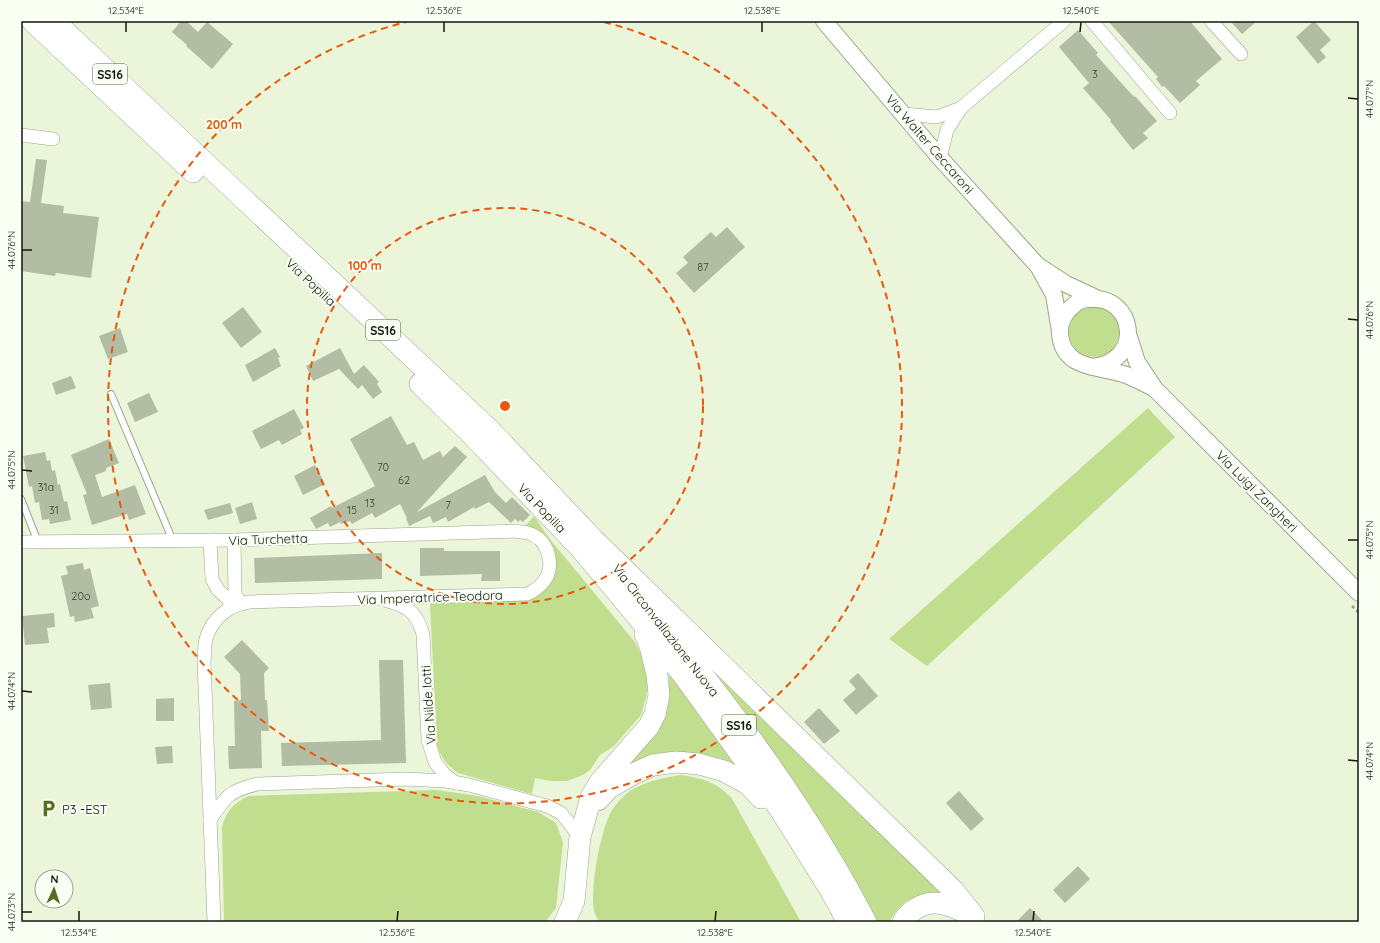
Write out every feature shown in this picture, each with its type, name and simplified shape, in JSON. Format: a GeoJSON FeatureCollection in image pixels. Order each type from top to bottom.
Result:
{"type":"FeatureCollection","features":[{"type":"Feature","properties":{"kind":"main road","name":"Via Popilia"},"geometry":{"type":"LineString","coordinates":[[32,21],[412,377],[588,545]]}},
{"type":"Feature","properties":{"kind":"main road","name":"Via Popilia"},"geometry":{"type":"LineString","coordinates":[[54,21],[490,430],[588,545]]}},
{"type":"Feature","properties":{"kind":"main road","name":"Via Circonvallazione Nuova"},"geometry":{"type":"LineString","coordinates":[[588,545],[636,615],[687,680],[779,808],[829,888],[848,922]]}},
{"type":"Feature","properties":{"kind":"main road","name":"Via Circonvallazione Nuova"},"geometry":{"type":"LineString","coordinates":[[588,545],[700,671],[797,804],[846,883],[866,922]]}},
{"type":"Feature","properties":{"kind":"main road"},"geometry":{"type":"LineString","coordinates":[[588,545],[954,891],[974,916],[948,904],[929,902],[906,916],[904,922]]}},
{"type":"Feature","properties":{"kind":"main road"},"geometry":{"type":"LineString","coordinates":[[578,922],[574,901],[580,837],[588,813],[591,797],[600,782],[649,726],[655,714],[659,695],[657,675],[650,646],[636,615]]}},
{"type":"Feature","properties":{"kind":"main road"},"geometry":{"type":"LineString","coordinates":[[588,813],[609,788],[632,774],[653,765],[676,762],[699,764],[724,771],[748,784],[764,802],[829,888]]}},
{"type":"Feature","properties":{"kind":"main road"},"geometry":{"type":"LineString","coordinates":[[564,922],[574,901]]}},
{"type":"Feature","properties":{"kind":"street","name":"Via Walter Ceccaroni"},"geometry":{"type":"LineString","coordinates":[[824,21],[940,158],[1038,266],[1054,295],[1061,341],[1065,351],[1072,359],[1092,367]]}},
{"type":"Feature","properties":{"kind":"street"},"geometry":{"type":"LineString","coordinates":[[940,158],[947,130],[961,108],[1064,21]]}},
{"type":"Feature","properties":{"kind":"street"},"geometry":{"type":"LineString","coordinates":[[1092,21],[1170,113]]}},
{"type":"Feature","properties":{"kind":"street"},"geometry":{"type":"LineString","coordinates":[[1211,21],[1241,54]]}},
{"type":"Feature","properties":{"kind":"street"},"geometry":{"type":"LineString","coordinates":[[904,114],[937,117],[961,108]]}},
{"type":"Feature","properties":{"kind":"street"},"geometry":{"type":"LineString","coordinates":[[21,135],[53,139]]}},
{"type":"Feature","properties":{"kind":"street","name":"Via Walter Ceccaroni"},"geometry":{"type":"LineString","coordinates":[[1038,266],[1066,284],[1096,298],[1106,300],[1116,306],[1123,314],[1127,324],[1128,334]]}},
{"type":"Feature","properties":{"kind":"street"},"geometry":{"type":"LineString","coordinates":[[1060,330],[1062,320],[1067,311],[1075,304],[1085,299],[1096,298]]}},
{"type":"Feature","properties":{"kind":"street"},"geometry":{"type":"LineString","coordinates":[[1092,367],[1113,361],[1121,354],[1126,345],[1128,334]]}},
{"type":"Feature","properties":{"kind":"street","name":"Via Luigi Zangheri"},"geometry":{"type":"LineString","coordinates":[[1128,334],[1137,362],[1155,389],[1359,593]]}},
{"type":"Feature","properties":{"kind":"street","name":"Via Luigi Zangheri"},"geometry":{"type":"LineString","coordinates":[[1092,367],[1124,374],[1155,389]]}},
{"type":"Feature","properties":{"kind":"street","name":"Via Turchetta"},"geometry":{"type":"LineString","coordinates":[[21,542],[234,540],[516,531]]}},
{"type":"Feature","properties":{"kind":"street","name":"Via Imperatrice Teodora"},"geometry":{"type":"LineString","coordinates":[[237,605],[527,594],[537,589],[545,580],[549,571],[550,558],[547,549],[540,539],[529,533],[516,531]]}},
{"type":"Feature","properties":{"kind":"street"},"geometry":{"type":"LineString","coordinates":[[210,540],[212,579],[218,590],[237,605]]}},
{"type":"Feature","properties":{"kind":"street"},"geometry":{"type":"LineString","coordinates":[[234,540],[237,605]]}},
{"type":"Feature","properties":{"kind":"street","name":"Via Nilde Iotti"},"geometry":{"type":"LineString","coordinates":[[379,599],[399,604],[411,611],[419,620],[424,634],[428,740],[435,762],[445,775],[457,783],[547,806],[561,813],[580,837]]}},
{"type":"Feature","properties":{"kind":"street"},"geometry":{"type":"LineString","coordinates":[[214,922],[204,661],[206,640],[210,627],[218,617],[237,605]]}},
{"type":"Feature","properties":{"kind":"street"},"geometry":{"type":"LineString","coordinates":[[210,820],[222,802],[232,793],[242,787],[258,784],[405,780],[446,781],[457,783]]}},
{"type":"Feature","properties":{"kind":"lane"},"geometry":{"type":"LineString","coordinates":[[111,394],[173,541]]}},
{"type":"Feature","properties":{"kind":"lane"},"geometry":{"type":"LineString","coordinates":[[21,499],[38,542]]}},
{"type":"Feature","properties":{"kind":"green space"},"geometry":{"type":"Polygon","coordinates":[[[1089,307],[1099,307],[1112,314],[1119,327],[1119,337],[1112,350],[1099,357],[1089,357],[1080,353],[1073,346],[1069,337],[1069,327],[1073,318],[1080,311],[1089,307]]]}},
{"type":"Feature","properties":{"kind":"green space"},"geometry":{"type":"Polygon","coordinates":[[[1148,408],[1175,437],[927,666],[889,639],[1148,408]]]}},
{"type":"Feature","properties":{"kind":"green space"},"geometry":{"type":"Polygon","coordinates":[[[534,516],[549,538],[634,641],[644,659],[649,675],[646,698],[641,715],[614,746],[600,755],[590,770],[583,775],[567,781],[551,781],[535,778],[532,794],[458,773],[440,754],[437,745],[430,604],[521,600],[535,595],[550,545],[542,533],[526,525],[534,516]]]}},
{"type":"Feature","properties":{"kind":"green space"},"geometry":{"type":"Polygon","coordinates":[[[720,674],[946,893],[919,895],[906,901],[889,922],[874,922],[803,802],[718,676],[720,674]]]}},
{"type":"Feature","properties":{"kind":"green space"},"geometry":{"type":"Polygon","coordinates":[[[671,675],[740,768],[622,770],[664,718],[669,699],[669,676],[671,675]]]}},
{"type":"Feature","properties":{"kind":"green space"},"geometry":{"type":"Polygon","coordinates":[[[681,775],[714,784],[731,797],[801,922],[599,922],[594,911],[593,889],[603,833],[612,810],[622,798],[634,788],[649,782],[681,775]]]}},
{"type":"Feature","properties":{"kind":"green space"},"geometry":{"type":"Polygon","coordinates":[[[436,790],[478,796],[538,812],[556,823],[563,842],[556,908],[545,922],[224,922],[222,827],[228,812],[242,799],[248,796],[436,790]]]}},
{"type":"Feature","properties":{"kind":"building"},"geometry":{"type":"Polygon","coordinates":[[[181,21],[186,21],[198,32],[207,22],[233,44],[212,69],[172,32],[181,21]]]}},
{"type":"Feature","properties":{"kind":"building"},"geometry":{"type":"Polygon","coordinates":[[[1108,21],[1190,21],[1222,59],[1196,81],[1200,85],[1180,103],[1164,86],[1162,87],[1156,79],[1158,77],[1108,21]]]}},
{"type":"Feature","properties":{"kind":"building"},"geometry":{"type":"Polygon","coordinates":[[[1230,21],[1257,21],[1242,34],[1230,21]]]}},
{"type":"Feature","properties":{"kind":"building"},"geometry":{"type":"Polygon","coordinates":[[[1314,21],[1331,40],[1320,50],[1326,57],[1318,64],[1296,37],[1314,21]]]}},
{"type":"Feature","properties":{"kind":"building"},"geometry":{"type":"Polygon","coordinates":[[[1078,30],[1098,53],[1096,55],[1157,121],[1143,133],[1148,138],[1133,150],[1110,121],[1111,120],[1083,88],[1089,83],[1059,47],[1078,30]]]}},
{"type":"Feature","properties":{"kind":"building"},"geometry":{"type":"Polygon","coordinates":[[[36,159],[47,160],[41,203],[64,206],[63,213],[99,217],[91,278],[56,273],[55,276],[21,271],[21,201],[30,202],[36,159]]]}},
{"type":"Feature","properties":{"kind":"building"},"geometry":{"type":"Polygon","coordinates":[[[727,227],[745,247],[694,293],[676,273],[688,263],[683,257],[711,232],[716,237],[727,227]]]}},
{"type":"Feature","properties":{"kind":"building"},"geometry":{"type":"Polygon","coordinates":[[[243,307],[262,332],[241,348],[222,323],[243,307]]]}},
{"type":"Feature","properties":{"kind":"building"},"geometry":{"type":"Polygon","coordinates":[[[120,328],[128,352],[108,359],[99,336],[120,328]]]}},
{"type":"Feature","properties":{"kind":"building"},"geometry":{"type":"Polygon","coordinates":[[[275,348],[280,357],[278,358],[281,366],[253,382],[245,365],[275,348]]]}},
{"type":"Feature","properties":{"kind":"building"},"geometry":{"type":"Polygon","coordinates":[[[340,348],[354,374],[364,365],[379,382],[377,384],[382,392],[373,399],[362,385],[358,389],[339,369],[313,381],[306,366],[340,348]]]}},
{"type":"Feature","properties":{"kind":"building"},"geometry":{"type":"Polygon","coordinates":[[[71,376],[76,388],[56,395],[52,383],[71,376]]]}},
{"type":"Feature","properties":{"kind":"building"},"geometry":{"type":"Polygon","coordinates":[[[149,393],[158,412],[135,422],[127,403],[149,393]]]}},
{"type":"Feature","properties":{"kind":"building"},"geometry":{"type":"Polygon","coordinates":[[[294,409],[304,428],[300,430],[302,434],[282,445],[279,440],[261,449],[252,431],[294,409]]]}},
{"type":"Feature","properties":{"kind":"building"},"geometry":{"type":"Polygon","coordinates":[[[391,416],[407,445],[414,442],[423,460],[440,451],[443,457],[455,446],[467,457],[417,512],[485,475],[495,492],[506,503],[512,497],[530,515],[523,522],[520,520],[518,522],[515,519],[511,523],[489,502],[475,509],[474,507],[448,522],[446,517],[433,523],[430,516],[409,526],[400,504],[375,518],[372,513],[352,524],[350,521],[341,524],[340,522],[330,527],[328,523],[316,529],[310,518],[331,506],[332,508],[375,486],[350,439],[391,416]]]}},
{"type":"Feature","properties":{"kind":"building"},"geometry":{"type":"Polygon","coordinates":[[[109,439],[119,463],[106,468],[106,471],[95,475],[102,497],[135,485],[146,514],[129,520],[127,514],[92,525],[83,495],[87,494],[71,455],[109,439]]]}},
{"type":"Feature","properties":{"kind":"building"},"geometry":{"type":"Polygon","coordinates":[[[45,452],[47,461],[50,460],[52,471],[55,470],[64,502],[67,501],[71,520],[50,524],[49,519],[42,520],[39,502],[35,503],[32,486],[29,487],[23,456],[45,452]]]}},
{"type":"Feature","properties":{"kind":"building"},"geometry":{"type":"Polygon","coordinates":[[[315,465],[325,484],[303,495],[294,476],[315,465]]]}},
{"type":"Feature","properties":{"kind":"building"},"geometry":{"type":"Polygon","coordinates":[[[252,502],[257,519],[240,524],[235,508],[252,502]]]}},
{"type":"Feature","properties":{"kind":"building"},"geometry":{"type":"Polygon","coordinates":[[[230,503],[233,513],[208,520],[204,510],[230,503]]]}},
{"type":"Feature","properties":{"kind":"building"},"geometry":{"type":"Polygon","coordinates":[[[420,548],[444,548],[444,551],[500,551],[500,581],[481,581],[482,574],[420,576],[420,548]]]}},
{"type":"Feature","properties":{"kind":"building"},"geometry":{"type":"Polygon","coordinates":[[[382,553],[382,579],[255,583],[254,558],[382,553]]]}},
{"type":"Feature","properties":{"kind":"building"},"geometry":{"type":"Polygon","coordinates":[[[83,563],[84,570],[90,568],[99,606],[91,608],[94,618],[75,622],[74,616],[70,617],[61,576],[68,574],[66,566],[83,563]]]}},
{"type":"Feature","properties":{"kind":"building"},"geometry":{"type":"Polygon","coordinates":[[[54,613],[55,627],[47,628],[49,643],[25,645],[22,616],[54,613]]]}},
{"type":"Feature","properties":{"kind":"building"},"geometry":{"type":"Polygon","coordinates":[[[242,640],[269,668],[264,673],[265,700],[267,700],[269,731],[261,731],[262,768],[229,769],[228,746],[235,746],[234,701],[241,700],[240,674],[224,657],[242,640]]]}},
{"type":"Feature","properties":{"kind":"building"},"geometry":{"type":"Polygon","coordinates":[[[379,660],[403,660],[406,763],[282,766],[281,743],[381,740],[379,660]]]}},
{"type":"Feature","properties":{"kind":"building"},"geometry":{"type":"Polygon","coordinates":[[[858,673],[878,696],[856,715],[843,700],[856,689],[849,681],[858,673]]]}},
{"type":"Feature","properties":{"kind":"building"},"geometry":{"type":"Polygon","coordinates":[[[110,683],[112,708],[91,710],[88,685],[110,683]]]}},
{"type":"Feature","properties":{"kind":"building"},"geometry":{"type":"Polygon","coordinates":[[[174,698],[174,721],[156,721],[156,699],[174,698]]]}},
{"type":"Feature","properties":{"kind":"building"},"geometry":{"type":"Polygon","coordinates":[[[819,708],[840,731],[824,744],[804,722],[819,708]]]}},
{"type":"Feature","properties":{"kind":"building"},"geometry":{"type":"Polygon","coordinates":[[[172,746],[173,763],[157,764],[155,747],[172,746]]]}},
{"type":"Feature","properties":{"kind":"building"},"geometry":{"type":"Polygon","coordinates":[[[959,791],[984,819],[971,831],[946,803],[959,791]]]}},
{"type":"Feature","properties":{"kind":"building"},"geometry":{"type":"Polygon","coordinates":[[[1078,866],[1090,879],[1065,903],[1053,890],[1078,866]]]}},
{"type":"Feature","properties":{"kind":"building"},"geometry":{"type":"Polygon","coordinates":[[[1030,908],[1044,922],[1016,922],[1030,908]]]}},
{"type":"Feature","properties":{"kind":"place","name":"P3 -EST"},"geometry":{"type":"Point","coordinates":[49,809]}}]}
